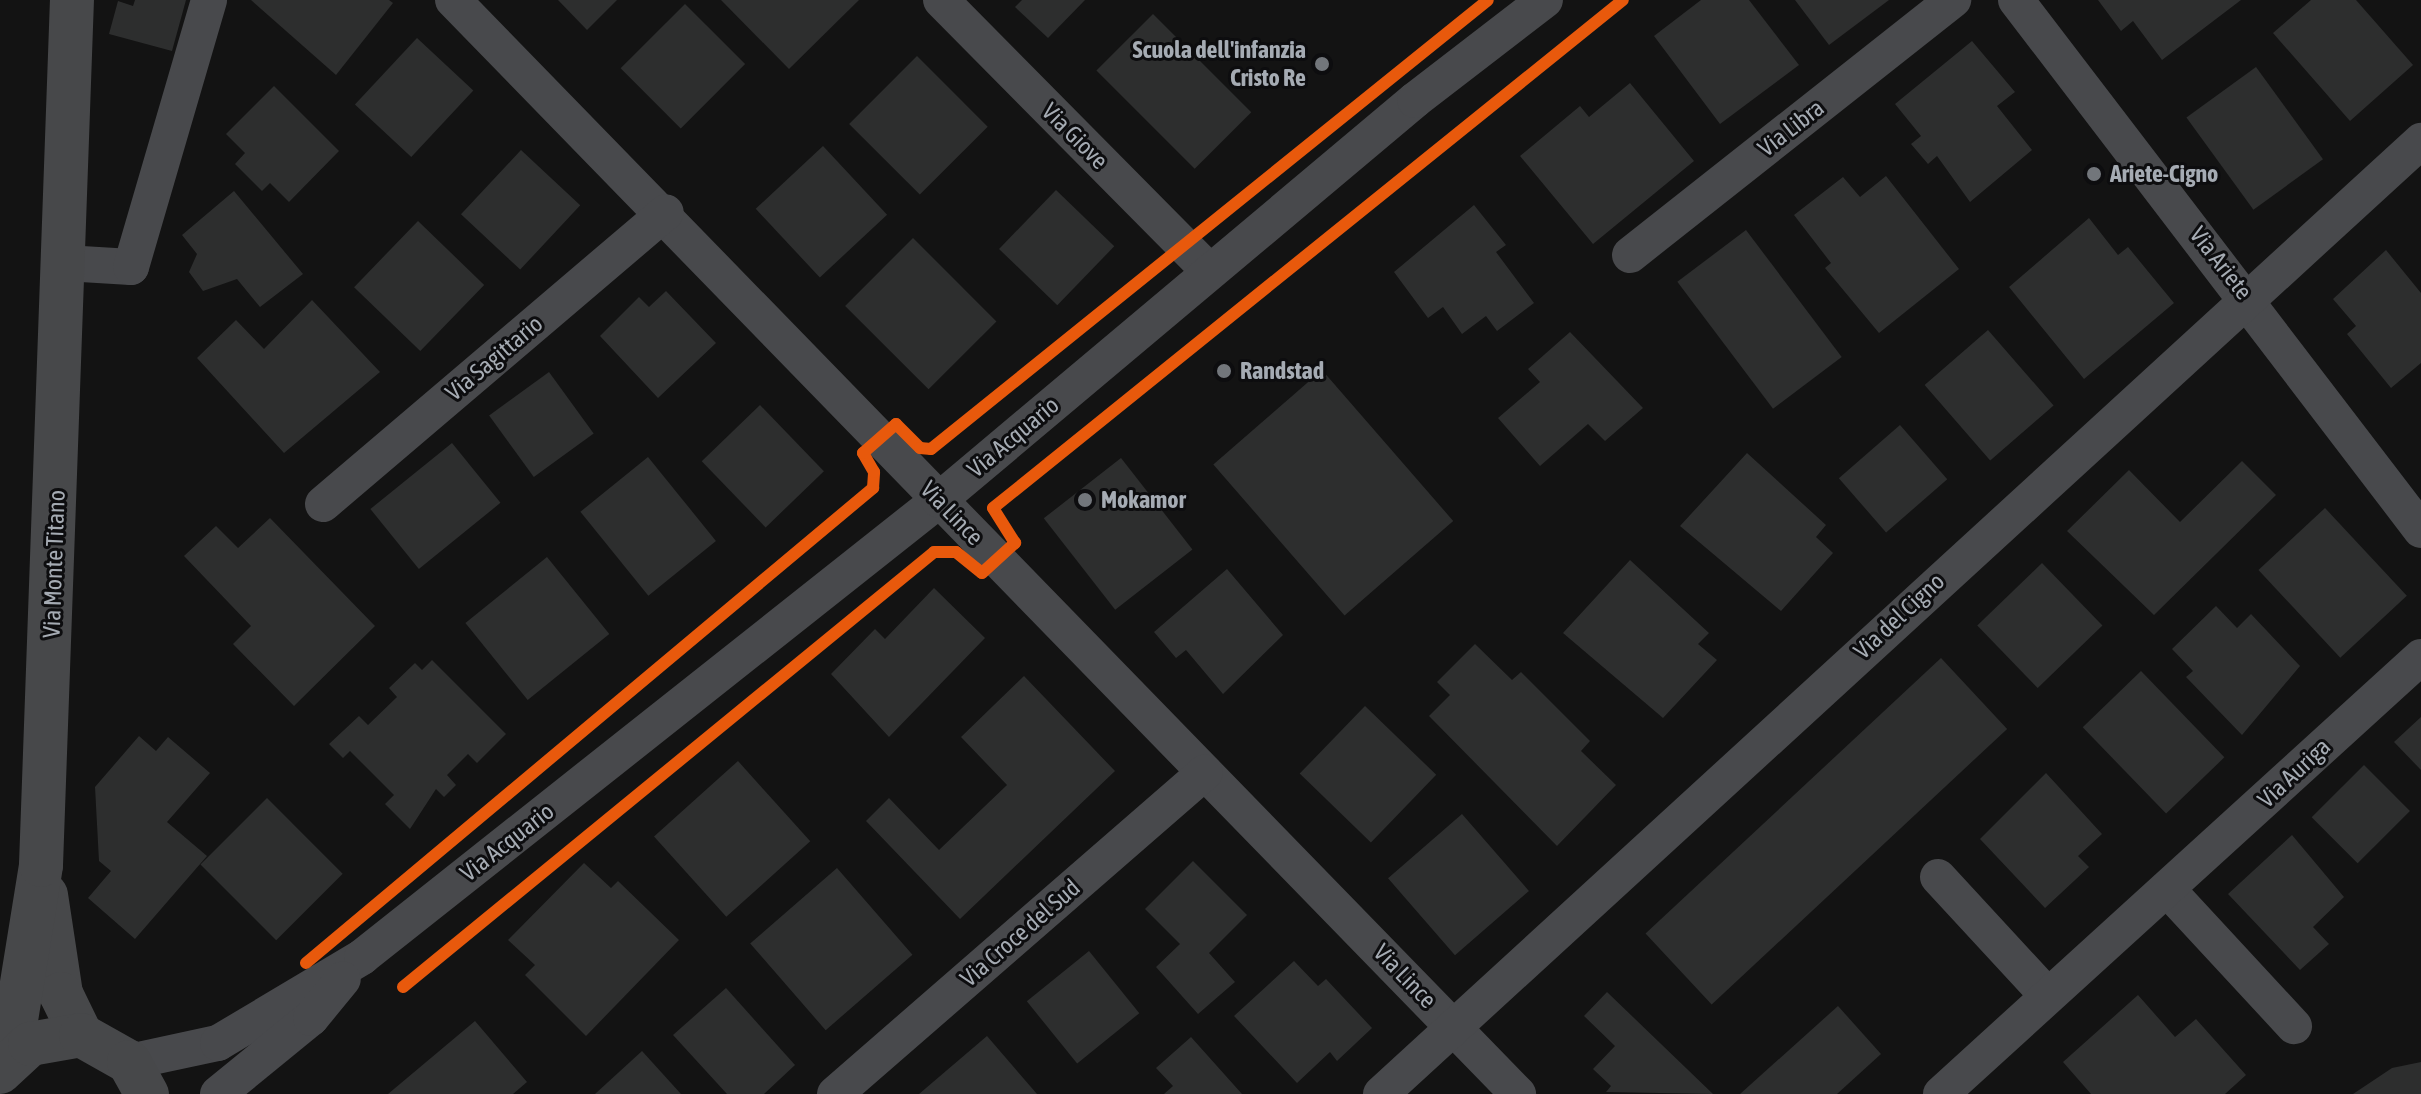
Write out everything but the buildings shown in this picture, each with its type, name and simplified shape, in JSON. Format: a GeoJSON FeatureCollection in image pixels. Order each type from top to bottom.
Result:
{"type":"FeatureCollection","features":[{"type":"Feature","properties":{"kind":"street","name":"Via Monte Titano"},"geometry":{"type":"LineString","coordinates":[[5,1064],[41,865],[65,263],[72,0]]}},
{"type":"Feature","properties":{"kind":"street"},"geometry":{"type":"LineString","coordinates":[[65,263],[131,267],[209,0]]}},
{"type":"Feature","properties":{"kind":"street","name":"Via Lince"},"geometry":{"type":"LineString","coordinates":[[453,0],[666,212],[939,500],[1518,1094]]}},
{"type":"Feature","properties":{"kind":"street","name":"Via Giove"},"geometry":{"type":"LineString","coordinates":[[941,0],[1209,271]]}},
{"type":"Feature","properties":{"kind":"street","name":"Via Acquario"},"geometry":{"type":"LineString","coordinates":[[138,1078],[218,1043],[362,957],[939,500],[1209,271],[1545,0]]}},
{"type":"Feature","properties":{"kind":"street","name":"Via Libra"},"geometry":{"type":"LineString","coordinates":[[1630,255],[1953,0]]}},
{"type":"Feature","properties":{"kind":"street","name":"Via Ariete"},"geometry":{"type":"LineString","coordinates":[[2016,0],[2247,296],[2421,530]]}},
{"type":"Feature","properties":{"kind":"street","name":"Via del Cigno"},"geometry":{"type":"LineString","coordinates":[[1381,1094],[2247,296],[2421,141]]}},
{"type":"Feature","properties":{"kind":"street","name":"Via Sagittario"},"geometry":{"type":"LineString","coordinates":[[323,504],[666,212]]}},
{"type":"Feature","properties":{"kind":"street","name":"Via Auriga"},"geometry":{"type":"LineString","coordinates":[[1941,1094],[2421,657]]}},
{"type":"Feature","properties":{"kind":"street","name":"Via Croce del Sud"},"geometry":{"type":"LineString","coordinates":[[835,1094],[1205,772]]}},
{"type":"Feature","properties":{"kind":"street","name":"Via Monte Titano"},"geometry":{"type":"LineString","coordinates":[[41,865],[61,994],[81,1035]]}},
{"type":"Feature","properties":{"kind":"street"},"geometry":{"type":"LineString","coordinates":[[1938,877],[2048,996]]}},
{"type":"Feature","properties":{"kind":"street"},"geometry":{"type":"LineString","coordinates":[[2167,889],[2294,1026]]}},
{"type":"Feature","properties":{"kind":"street","name":"Via Acquario"},"geometry":{"type":"LineString","coordinates":[[218,1094],[311,1018],[362,957]]}},
{"type":"Feature","properties":{"kind":"street"},"geometry":{"type":"LineString","coordinates":[[5,1064],[53,1036],[81,1035],[138,1078]]}},
{"type":"Feature","properties":{"kind":"cycle path"},"geometry":{"type":"LineString","coordinates":[[306,963],[873,488],[874,472],[863,453],[896,424],[920,448],[931,449],[1488,0]]}},
{"type":"Feature","properties":{"kind":"cycle path"},"geometry":{"type":"LineString","coordinates":[[403,987],[934,552],[956,552],[982,573],[1015,543],[993,508],[1623,0]]}},
{"type":"Feature","properties":{"kind":"place","name":"Scuola dell'infanzia Cristo Re"},"geometry":{"type":"Point","coordinates":[1322,64]}},
{"type":"Feature","properties":{"kind":"place","name":"Ariete-Cigno"},"geometry":{"type":"Point","coordinates":[2094,174]}},
{"type":"Feature","properties":{"kind":"place","name":"Randstad"},"geometry":{"type":"Point","coordinates":[1224,371]}},
{"type":"Feature","properties":{"kind":"place","name":"Mokamor"},"geometry":{"type":"Point","coordinates":[1085,500]}}]}
